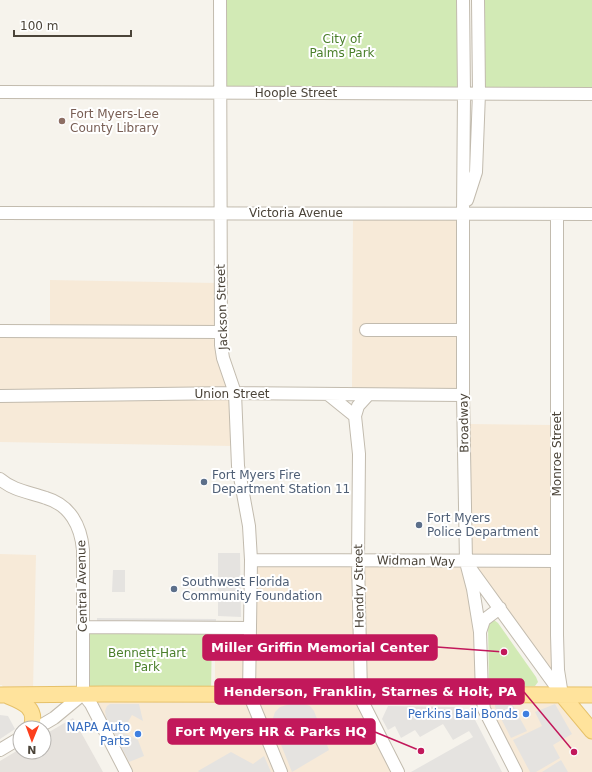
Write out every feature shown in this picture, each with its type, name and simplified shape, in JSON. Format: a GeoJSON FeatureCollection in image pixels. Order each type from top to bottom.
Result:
{"type":"FeatureCollection","features":[{"type":"Feature","properties":{"kind":"main road"},"geometry":{"type":"LineString","coordinates":[[562,694],[592,731]]}},
{"type":"Feature","properties":{"kind":"main road"},"geometry":{"type":"LineString","coordinates":[[3,695],[592,695]]}},
{"type":"Feature","properties":{"kind":"main road"},"geometry":{"type":"LineString","coordinates":[[3,695],[21,701],[30,709],[33,720]]}},
{"type":"Feature","properties":{"kind":"street","name":"Jackson Street"},"geometry":{"type":"LineString","coordinates":[[220,0],[220,332],[224,358],[236,393],[238,466],[249,526],[251,560],[249,694],[282,772]]}},
{"type":"Feature","properties":{"kind":"street","name":"Broadway"},"geometry":{"type":"LineString","coordinates":[[463,0],[463,395],[466,562],[473,589],[480,632],[482,694],[484,709],[516,772]]}},
{"type":"Feature","properties":{"kind":"street","name":"Broadway"},"geometry":{"type":"LineString","coordinates":[[463,213],[476,172],[478,0]]}},
{"type":"Feature","properties":{"kind":"street","name":"Hoople Street"},"geometry":{"type":"LineString","coordinates":[[0,92],[592,94]]}},
{"type":"Feature","properties":{"kind":"street","name":"Victoria Avenue"},"geometry":{"type":"LineString","coordinates":[[0,213],[592,214]]}},
{"type":"Feature","properties":{"kind":"street","name":"Monroe Street"},"geometry":{"type":"LineString","coordinates":[[557,214],[558,670],[562,694]]}},
{"type":"Feature","properties":{"kind":"street"},"geometry":{"type":"LineString","coordinates":[[366,330],[463,330]]}},
{"type":"Feature","properties":{"kind":"street"},"geometry":{"type":"LineString","coordinates":[[0,331],[220,332]]}},
{"type":"Feature","properties":{"kind":"street","name":"Union Street"},"geometry":{"type":"LineString","coordinates":[[0,396],[236,393],[463,395]]}},
{"type":"Feature","properties":{"kind":"street"},"geometry":{"type":"LineString","coordinates":[[329,395],[355,416],[358,406],[368,395]]}},
{"type":"Feature","properties":{"kind":"street","name":"Hendry Street"},"geometry":{"type":"LineString","coordinates":[[355,416],[359,454],[358,560],[361,694],[363,703],[398,772]]}},
{"type":"Feature","properties":{"kind":"street","name":"Central Avenue"},"geometry":{"type":"LineString","coordinates":[[0,479],[14,489],[56,502],[71,514],[76,521],[80,532],[83,550],[83,694]]}},
{"type":"Feature","properties":{"kind":"street","name":"Widman Way"},"geometry":{"type":"LineString","coordinates":[[251,560],[466,562],[557,561]]}},
{"type":"Feature","properties":{"kind":"street"},"geometry":{"type":"LineString","coordinates":[[466,562],[562,694]]}},
{"type":"Feature","properties":{"kind":"street"},"geometry":{"type":"LineString","coordinates":[[480,632],[484,620],[500,608]]}},
{"type":"Feature","properties":{"kind":"street"},"geometry":{"type":"LineString","coordinates":[[83,628],[250,628]]}},
{"type":"Feature","properties":{"kind":"street"},"geometry":{"type":"LineString","coordinates":[[51,720],[83,694],[91,704],[126,772]]}},
{"type":"Feature","properties":{"kind":"street"},"geometry":{"type":"LineString","coordinates":[[0,750],[12,743]]}},
{"type":"Feature","properties":{"kind":"shaded area"},"geometry":{"type":"Polygon","coordinates":[[[353,217],[459,217],[459,390],[352,390],[353,217]]]}},
{"type":"Feature","properties":{"kind":"shaded area"},"geometry":{"type":"Polygon","coordinates":[[[50,280],[216,283],[214,327],[50,327],[50,280]]]}},
{"type":"Feature","properties":{"kind":"shaded area"},"geometry":{"type":"Polygon","coordinates":[[[0,336],[213,336],[216,353],[230,389],[0,391],[0,336]]]}},
{"type":"Feature","properties":{"kind":"shaded area"},"geometry":{"type":"Polygon","coordinates":[[[232,398],[233,446],[0,442],[0,400],[232,398]]]}},
{"type":"Feature","properties":{"kind":"shaded area"},"geometry":{"type":"Polygon","coordinates":[[[468,424],[553,425],[553,557],[470,557],[468,424]]]}},
{"type":"Feature","properties":{"kind":"shaded area"},"geometry":{"type":"Polygon","coordinates":[[[218,553],[240,553],[241,617],[218,616],[218,553]]]}},
{"type":"Feature","properties":{"kind":"shaded area"},"geometry":{"type":"Polygon","coordinates":[[[0,554],[36,555],[33,690],[4,690],[2,685],[0,685],[0,554]]]}},
{"type":"Feature","properties":{"kind":"shaded area"},"geometry":{"type":"Polygon","coordinates":[[[255,564],[354,565],[357,690],[253,689],[255,564]]]}},
{"type":"Feature","properties":{"kind":"shaded area"},"geometry":{"type":"Polygon","coordinates":[[[362,565],[463,566],[476,632],[477,690],[365,690],[362,565]]]}},
{"type":"Feature","properties":{"kind":"shaded area"},"geometry":{"type":"Polygon","coordinates":[[[474,566],[553,566],[555,677],[474,566]]]}},
{"type":"Feature","properties":{"kind":"shaded area"},"geometry":{"type":"Polygon","coordinates":[[[113,570],[125,570],[125,592],[112,592],[113,570]]]}},
{"type":"Feature","properties":{"kind":"shaded area"},"geometry":{"type":"Polygon","coordinates":[[[97,618],[216,619],[216,627],[97,627],[97,618]]]}},
{"type":"Feature","properties":{"kind":"shaded area"},"geometry":{"type":"Polygon","coordinates":[[[215,632],[246,632],[245,689],[215,689],[215,632]]]}},
{"type":"Feature","properties":{"kind":"shaded area"},"geometry":{"type":"Polygon","coordinates":[[[92,698],[247,698],[277,772],[131,772],[92,698]]]}},
{"type":"Feature","properties":{"kind":"shaded area"},"geometry":{"type":"Polygon","coordinates":[[[256,698],[356,699],[392,772],[286,772],[256,698]]]}},
{"type":"Feature","properties":{"kind":"shaded area"},"geometry":{"type":"Polygon","coordinates":[[[486,699],[559,699],[592,738],[592,772],[521,772],[488,707],[486,699]]]}},
{"type":"Feature","properties":{"kind":"shaded area"},"geometry":{"type":"Polygon","coordinates":[[[302,703],[310,706],[314,711],[329,750],[292,772],[273,725],[273,718],[275,712],[280,707],[302,703]]]}},
{"type":"Feature","properties":{"kind":"shaded area"},"geometry":{"type":"Polygon","coordinates":[[[110,704],[139,704],[143,721],[132,715],[122,732],[138,740],[144,756],[129,762],[106,717],[105,711],[107,706],[110,704]]]}},
{"type":"Feature","properties":{"kind":"shaded area"},"geometry":{"type":"Polygon","coordinates":[[[495,704],[512,704],[527,731],[511,738],[495,707],[495,704]]]}},
{"type":"Feature","properties":{"kind":"shaded area"},"geometry":{"type":"Polygon","coordinates":[[[555,704],[572,734],[553,745],[560,758],[536,772],[530,772],[513,740],[542,726],[535,712],[555,704]]]}},
{"type":"Feature","properties":{"kind":"shaded area"},"geometry":{"type":"Polygon","coordinates":[[[388,706],[460,707],[472,714],[502,772],[411,772],[473,737],[469,731],[453,740],[443,724],[420,737],[415,730],[401,738],[395,726],[388,730],[382,719],[388,706]]]}},
{"type":"Feature","properties":{"kind":"shaded area"},"geometry":{"type":"Polygon","coordinates":[[[0,715],[8,716],[12,723],[12,731],[0,739],[0,715]]]}},
{"type":"Feature","properties":{"kind":"shaded area"},"geometry":{"type":"Polygon","coordinates":[[[73,718],[103,772],[0,772],[0,761],[12,754],[12,760],[52,760],[52,730],[73,718]]]}},
{"type":"Feature","properties":{"kind":"shaded area"},"geometry":{"type":"Polygon","coordinates":[[[231,752],[253,764],[264,756],[271,772],[198,771],[231,752]]]}},
{"type":"Feature","properties":{"kind":"shaded area"},"geometry":{"type":"Polygon","coordinates":[[[561,760],[568,772],[542,772],[561,760]]]}},
{"type":"Feature","properties":{"kind":"green space","name":"City of Palms Park"},"geometry":{"type":"Polygon","coordinates":[[[222,0],[462,0],[462,91],[223,91],[222,0]]]}},
{"type":"Feature","properties":{"kind":"green space"},"geometry":{"type":"Polygon","coordinates":[[[480,0],[592,0],[592,92],[481,91],[480,0]]]}},
{"type":"Feature","properties":{"kind":"green space"},"geometry":{"type":"Polygon","coordinates":[[[494,620],[498,623],[536,677],[538,682],[535,686],[489,686],[488,625],[494,620]]]}},
{"type":"Feature","properties":{"kind":"green space","name":"Bennett-Hart Park"},"geometry":{"type":"Polygon","coordinates":[[[84,627],[212,627],[211,694],[83,694],[84,627]]]}},
{"type":"Feature","properties":{"kind":"place","name":"Fort Myers-Lee County Library"},"geometry":{"type":"Point","coordinates":[62,121]}},
{"type":"Feature","properties":{"kind":"place","name":"Fort Myers Fire Department Station 11"},"geometry":{"type":"Point","coordinates":[204,482]}},
{"type":"Feature","properties":{"kind":"place","name":"Fort Myers Police Department"},"geometry":{"type":"Point","coordinates":[419,525]}},
{"type":"Feature","properties":{"kind":"place","name":"Southwest Florida Community Foundation"},"geometry":{"type":"Point","coordinates":[174,589]}},
{"type":"Feature","properties":{"kind":"place","name":"Miller Griffin Memorial Center"},"geometry":{"type":"Point","coordinates":[504,652]}},
{"type":"Feature","properties":{"kind":"place","name":"Perkins Bail Bonds"},"geometry":{"type":"Point","coordinates":[526,714]}},
{"type":"Feature","properties":{"kind":"place","name":"NAPA Auto Parts"},"geometry":{"type":"Point","coordinates":[138,734]}},
{"type":"Feature","properties":{"kind":"place","name":"Fort Myers HR & Parks HQ"},"geometry":{"type":"Point","coordinates":[421,751]}},
{"type":"Feature","properties":{"kind":"place","name":"Henderson, Franklin, Starnes & Holt, PA"},"geometry":{"type":"Point","coordinates":[574,752]}}]}
